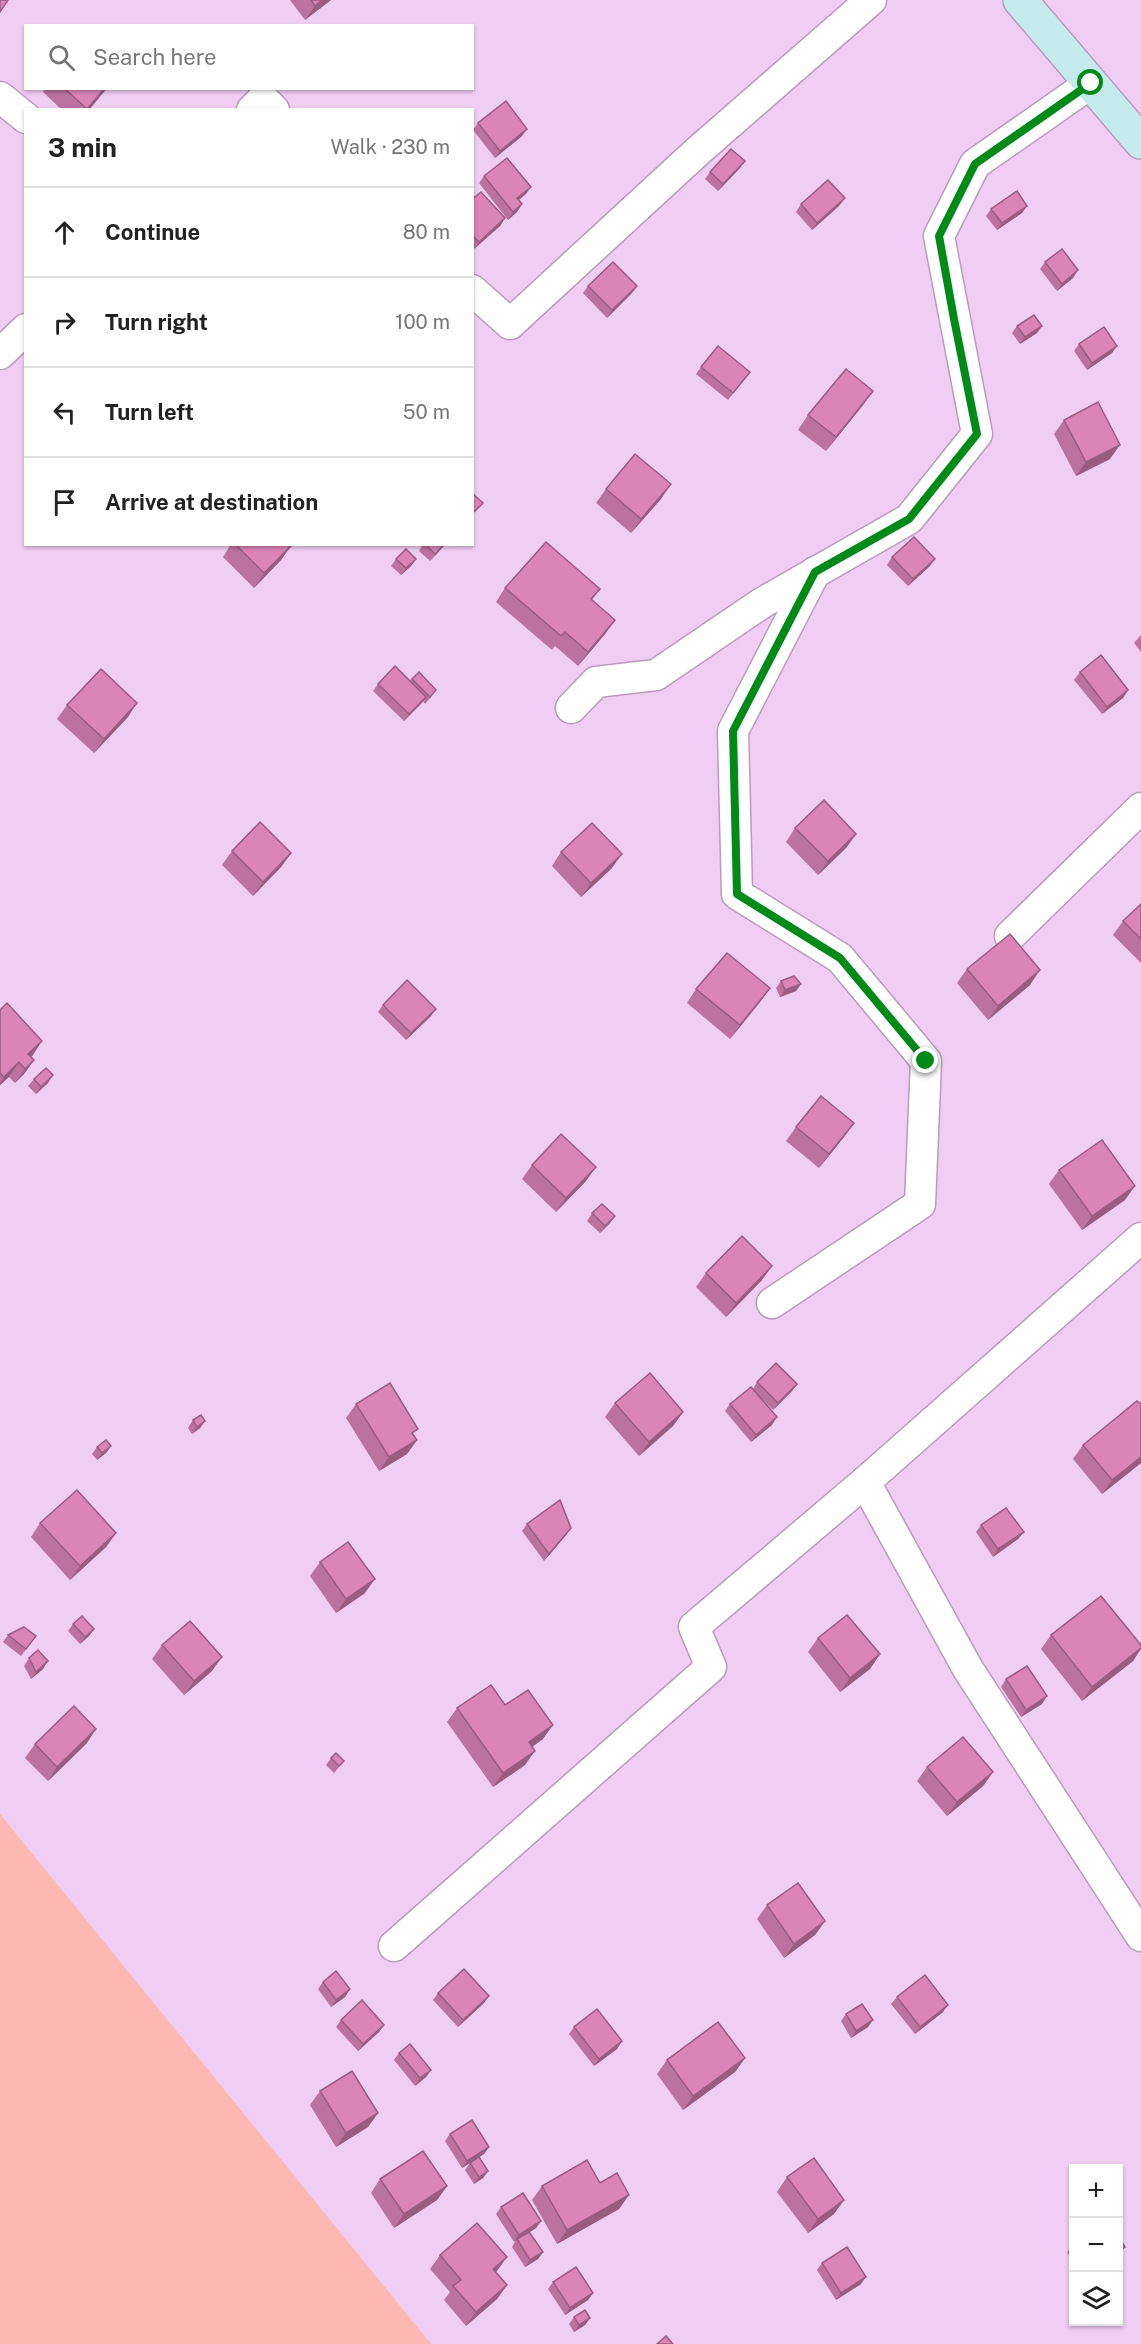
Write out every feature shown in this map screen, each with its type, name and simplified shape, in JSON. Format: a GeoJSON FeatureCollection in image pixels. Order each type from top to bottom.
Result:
{"type":"FeatureCollection","features":[{"type":"Feature","properties":{"kind":"main road"},"geometry":{"type":"LineString","coordinates":[[1020,0],[1141,142]]}},
{"type":"Feature","properties":{"kind":"street"},"geometry":{"type":"LineString","coordinates":[[474,292],[510,324],[698,151],[871,0]]}},
{"type":"Feature","properties":{"kind":"street"},"geometry":{"type":"LineString","coordinates":[[571,708],[596,682],[656,675],[762,603],[909,519],[977,434],[939,236],[975,164],[1091,83]]}},
{"type":"Feature","properties":{"kind":"street"},"geometry":{"type":"LineString","coordinates":[[0,97],[24,116]]}},
{"type":"Feature","properties":{"kind":"street"},"geometry":{"type":"LineString","coordinates":[[254,108],[263,99],[272,108]]}},
{"type":"Feature","properties":{"kind":"street"},"geometry":{"type":"LineString","coordinates":[[0,354],[24,331]]}},
{"type":"Feature","properties":{"kind":"street"},"geometry":{"type":"LineString","coordinates":[[772,1303],[920,1204],[926,1061],[840,958],[737,894],[733,731],[815,572]]}},
{"type":"Feature","properties":{"kind":"street"},"geometry":{"type":"LineString","coordinates":[[1010,936],[1141,808]]}},
{"type":"Feature","properties":{"kind":"street"},"geometry":{"type":"LineString","coordinates":[[394,1946],[711,1667],[693,1627],[865,1482],[1141,1238]]}},
{"type":"Feature","properties":{"kind":"street"},"geometry":{"type":"LineString","coordinates":[[865,1482],[968,1669],[1141,1936]]}},
{"type":"Feature","properties":{"kind":"shaded area"},"geometry":{"type":"Polygon","coordinates":[[[0,1814],[431,2344],[0,2344],[0,1814]]]}},
{"type":"Feature","properties":{"kind":"building"},"geometry":{"type":"Polygon","coordinates":[[[0,0],[8,0],[0,12],[0,0]]]}},
{"type":"Feature","properties":{"kind":"building"},"geometry":{"type":"Polygon","coordinates":[[[311,0],[322,0],[315,6],[311,0]]]}},
{"type":"Feature","properties":{"kind":"building"},"geometry":{"type":"Polygon","coordinates":[[[66,90],[103,90],[86,108],[66,90]]]}},
{"type":"Feature","properties":{"kind":"building"},"geometry":{"type":"Polygon","coordinates":[[[506,101],[527,129],[500,151],[478,123],[506,101]]]}},
{"type":"Feature","properties":{"kind":"building"},"geometry":{"type":"Polygon","coordinates":[[[731,149],[745,161],[723,184],[710,172],[731,149]]]}},
{"type":"Feature","properties":{"kind":"building"},"geometry":{"type":"Polygon","coordinates":[[[507,158],[531,187],[517,198],[522,204],[513,212],[484,176],[507,158]]]}},
{"type":"Feature","properties":{"kind":"building"},"geometry":{"type":"Polygon","coordinates":[[[828,180],[845,198],[817,223],[801,204],[828,180]]]}},
{"type":"Feature","properties":{"kind":"building"},"geometry":{"type":"Polygon","coordinates":[[[1017,191],[1027,206],[1002,223],[991,209],[1017,191]]]}},
{"type":"Feature","properties":{"kind":"building"},"geometry":{"type":"Polygon","coordinates":[[[481,192],[505,218],[479,242],[474,237],[474,197],[481,192]]]}},
{"type":"Feature","properties":{"kind":"building"},"geometry":{"type":"Polygon","coordinates":[[[1062,249],[1078,270],[1062,284],[1045,262],[1062,249]]]}},
{"type":"Feature","properties":{"kind":"building"},"geometry":{"type":"Polygon","coordinates":[[[613,262],[637,286],[612,310],[588,286],[613,262]]]}},
{"type":"Feature","properties":{"kind":"building"},"geometry":{"type":"Polygon","coordinates":[[[1034,315],[1042,326],[1025,337],[1017,326],[1034,315]]]}},
{"type":"Feature","properties":{"kind":"building"},"geometry":{"type":"Polygon","coordinates":[[[1104,327],[1117,346],[1092,363],[1079,344],[1104,327]]]}},
{"type":"Feature","properties":{"kind":"building"},"geometry":{"type":"Polygon","coordinates":[[[718,346],[750,372],[733,393],[701,367],[718,346]]]}},
{"type":"Feature","properties":{"kind":"building"},"geometry":{"type":"Polygon","coordinates":[[[846,369],[873,391],[836,437],[808,415],[846,369]]]}},
{"type":"Feature","properties":{"kind":"building"},"geometry":{"type":"Polygon","coordinates":[[[1098,402],[1120,445],[1086,462],[1064,420],[1098,402]]]}},
{"type":"Feature","properties":{"kind":"building"},"geometry":{"type":"Polygon","coordinates":[[[635,454],[671,484],[641,519],[606,489],[635,454]]]}},
{"type":"Feature","properties":{"kind":"building"},"geometry":{"type":"Polygon","coordinates":[[[474,495],[483,503],[474,512],[474,495]]]}},
{"type":"Feature","properties":{"kind":"building"},"geometry":{"type":"Polygon","coordinates":[[[914,537],[935,559],[913,579],[892,557],[914,537]]]}},
{"type":"Feature","properties":{"kind":"building"},"geometry":{"type":"Polygon","coordinates":[[[546,542],[600,589],[591,599],[615,620],[588,652],[565,632],[561,636],[505,588],[546,542]]]}},
{"type":"Feature","properties":{"kind":"building"},"geometry":{"type":"Polygon","coordinates":[[[237,546],[291,546],[264,573],[237,546]]]}},
{"type":"Feature","properties":{"kind":"building"},"geometry":{"type":"Polygon","coordinates":[[[427,546],[443,546],[435,554],[427,546]]]}},
{"type":"Feature","properties":{"kind":"building"},"geometry":{"type":"Polygon","coordinates":[[[406,549],[416,559],[406,568],[396,559],[406,549]]]}},
{"type":"Feature","properties":{"kind":"building"},"geometry":{"type":"Polygon","coordinates":[[[1101,655],[1128,690],[1107,707],[1080,672],[1101,655]]]}},
{"type":"Feature","properties":{"kind":"building"},"geometry":{"type":"Polygon","coordinates":[[[395,666],[426,697],[409,714],[378,684],[395,666]]]}},
{"type":"Feature","properties":{"kind":"building"},"geometry":{"type":"Polygon","coordinates":[[[101,669],[137,703],[104,739],[67,705],[101,669]]]}},
{"type":"Feature","properties":{"kind":"building"},"geometry":{"type":"Polygon","coordinates":[[[419,672],[436,690],[430,697],[412,679],[419,672]]]}},
{"type":"Feature","properties":{"kind":"building"},"geometry":{"type":"Polygon","coordinates":[[[824,800],[856,834],[828,861],[795,828],[824,800]]]}},
{"type":"Feature","properties":{"kind":"building"},"geometry":{"type":"Polygon","coordinates":[[[260,822],[291,853],[263,882],[232,851],[260,822]]]}},
{"type":"Feature","properties":{"kind":"building"},"geometry":{"type":"Polygon","coordinates":[[[592,823],[622,854],[591,883],[561,852],[592,823]]]}},
{"type":"Feature","properties":{"kind":"building"},"geometry":{"type":"Polygon","coordinates":[[[1141,904],[1141,939],[1123,921],[1141,904]]]}},
{"type":"Feature","properties":{"kind":"building"},"geometry":{"type":"Polygon","coordinates":[[[1010,934],[1040,970],[998,1006],[967,969],[1010,934]]]}},
{"type":"Feature","properties":{"kind":"building"},"geometry":{"type":"Polygon","coordinates":[[[727,953],[770,988],[740,1025],[696,989],[727,953]]]}},
{"type":"Feature","properties":{"kind":"building"},"geometry":{"type":"Polygon","coordinates":[[[794,976],[801,984],[785,990],[781,981],[794,976]]]}},
{"type":"Feature","properties":{"kind":"building"},"geometry":{"type":"Polygon","coordinates":[[[407,980],[436,1009],[411,1033],[383,1005],[407,980]]]}},
{"type":"Feature","properties":{"kind":"building"},"geometry":{"type":"Polygon","coordinates":[[[7,1003],[42,1041],[28,1054],[34,1060],[25,1069],[19,1062],[4,1077],[0,1073],[0,1010],[7,1003]]]}},
{"type":"Feature","properties":{"kind":"building"},"geometry":{"type":"Polygon","coordinates":[[[46,1068],[53,1075],[41,1087],[34,1079],[46,1068]]]}},
{"type":"Feature","properties":{"kind":"building"},"geometry":{"type":"Polygon","coordinates":[[[821,1096],[854,1123],[829,1154],[796,1127],[821,1096]]]}},
{"type":"Feature","properties":{"kind":"building"},"geometry":{"type":"Polygon","coordinates":[[[561,1134],[596,1167],[566,1198],[532,1165],[561,1134]]]}},
{"type":"Feature","properties":{"kind":"building"},"geometry":{"type":"Polygon","coordinates":[[[1102,1140],[1135,1186],[1092,1216],[1059,1170],[1102,1140]]]}},
{"type":"Feature","properties":{"kind":"building"},"geometry":{"type":"Polygon","coordinates":[[[602,1204],[615,1216],[605,1226],[592,1213],[602,1204]]]}},
{"type":"Feature","properties":{"kind":"building"},"geometry":{"type":"Polygon","coordinates":[[[742,1236],[772,1266],[736,1303],[706,1273],[742,1236]]]}},
{"type":"Feature","properties":{"kind":"building"},"geometry":{"type":"Polygon","coordinates":[[[776,1363],[797,1384],[778,1403],[757,1382],[776,1363]]]}},
{"type":"Feature","properties":{"kind":"building"},"geometry":{"type":"Polygon","coordinates":[[[650,1373],[683,1412],[649,1442],[615,1403],[650,1373]]]}},
{"type":"Feature","properties":{"kind":"building"},"geometry":{"type":"Polygon","coordinates":[[[390,1383],[418,1429],[412,1433],[417,1440],[389,1457],[356,1404],[390,1383]]]}},
{"type":"Feature","properties":{"kind":"building"},"geometry":{"type":"Polygon","coordinates":[[[751,1387],[777,1417],[756,1435],[730,1404],[751,1387]]]}},
{"type":"Feature","properties":{"kind":"building"},"geometry":{"type":"Polygon","coordinates":[[[1137,1401],[1141,1404],[1141,1457],[1112,1480],[1083,1445],[1137,1401]]]}},
{"type":"Feature","properties":{"kind":"building"},"geometry":{"type":"Polygon","coordinates":[[[201,1415],[205,1421],[197,1427],[193,1420],[201,1415]]]}},
{"type":"Feature","properties":{"kind":"building"},"geometry":{"type":"Polygon","coordinates":[[[106,1440],[111,1446],[102,1453],[97,1447],[106,1440]]]}},
{"type":"Feature","properties":{"kind":"building"},"geometry":{"type":"Polygon","coordinates":[[[77,1490],[116,1533],[80,1566],[40,1523],[77,1490]]]}},
{"type":"Feature","properties":{"kind":"building"},"geometry":{"type":"Polygon","coordinates":[[[560,1500],[571,1528],[549,1554],[527,1524],[560,1500]]]}},
{"type":"Feature","properties":{"kind":"building"},"geometry":{"type":"Polygon","coordinates":[[[1006,1508],[1024,1532],[998,1549],[981,1525],[1006,1508]]]}},
{"type":"Feature","properties":{"kind":"building"},"geometry":{"type":"Polygon","coordinates":[[[348,1542],[375,1579],[346,1599],[320,1562],[348,1542]]]}},
{"type":"Feature","properties":{"kind":"building"},"geometry":{"type":"Polygon","coordinates":[[[1101,1596],[1141,1645],[1141,1648],[1092,1687],[1051,1635],[1101,1596]]]}},
{"type":"Feature","properties":{"kind":"building"},"geometry":{"type":"Polygon","coordinates":[[[847,1615],[880,1654],[850,1678],[818,1638],[847,1615]]]}},
{"type":"Feature","properties":{"kind":"building"},"geometry":{"type":"Polygon","coordinates":[[[82,1616],[94,1629],[85,1637],[73,1624],[82,1616]]]}},
{"type":"Feature","properties":{"kind":"building"},"geometry":{"type":"Polygon","coordinates":[[[190,1621],[222,1657],[194,1681],[162,1645],[190,1621]]]}},
{"type":"Feature","properties":{"kind":"building"},"geometry":{"type":"Polygon","coordinates":[[[24,1627],[36,1636],[26,1649],[8,1635],[24,1627]]]}},
{"type":"Feature","properties":{"kind":"building"},"geometry":{"type":"Polygon","coordinates":[[[38,1650],[48,1661],[36,1672],[29,1658],[38,1650]]]}},
{"type":"Feature","properties":{"kind":"building"},"geometry":{"type":"Polygon","coordinates":[[[1027,1666],[1047,1696],[1026,1710],[1006,1679],[1027,1666]]]}},
{"type":"Feature","properties":{"kind":"building"},"geometry":{"type":"Polygon","coordinates":[[[491,1685],[505,1705],[528,1690],[553,1725],[529,1742],[535,1751],[503,1773],[457,1708],[491,1685]]]}},
{"type":"Feature","properties":{"kind":"building"},"geometry":{"type":"Polygon","coordinates":[[[74,1706],[96,1729],[57,1767],[35,1744],[74,1706]]]}},
{"type":"Feature","properties":{"kind":"building"},"geometry":{"type":"Polygon","coordinates":[[[963,1737],[993,1772],[957,1802],[927,1767],[963,1737]]]}},
{"type":"Feature","properties":{"kind":"building"},"geometry":{"type":"Polygon","coordinates":[[[336,1753],[344,1761],[339,1766],[331,1758],[336,1753]]]}},
{"type":"Feature","properties":{"kind":"building"},"geometry":{"type":"Polygon","coordinates":[[[798,1883],[825,1921],[794,1944],[767,1905],[798,1883]]]}},
{"type":"Feature","properties":{"kind":"building"},"geometry":{"type":"Polygon","coordinates":[[[464,1969],[489,1996],[463,2020],[438,1993],[464,1969]]]}},
{"type":"Feature","properties":{"kind":"building"},"geometry":{"type":"Polygon","coordinates":[[[336,1971],[350,1989],[336,2000],[323,1982],[336,1971]]]}},
{"type":"Feature","properties":{"kind":"building"},"geometry":{"type":"Polygon","coordinates":[[[925,1975],[948,2005],[920,2027],[897,1997],[925,1975]]]}},
{"type":"Feature","properties":{"kind":"building"},"geometry":{"type":"Polygon","coordinates":[[[362,2000],[384,2025],[363,2044],[341,2020],[362,2000]]]}},
{"type":"Feature","properties":{"kind":"building"},"geometry":{"type":"Polygon","coordinates":[[[862,2004],[873,2020],[856,2031],[846,2014],[862,2004]]]}},
{"type":"Feature","properties":{"kind":"building"},"geometry":{"type":"Polygon","coordinates":[[[597,2009],[622,2041],[599,2059],[574,2027],[597,2009]]]}},
{"type":"Feature","properties":{"kind":"building"},"geometry":{"type":"Polygon","coordinates":[[[718,2022],[745,2058],[693,2096],[667,2060],[718,2022]]]}},
{"type":"Feature","properties":{"kind":"building"},"geometry":{"type":"Polygon","coordinates":[[[410,2044],[431,2070],[420,2078],[399,2053],[410,2044]]]}},
{"type":"Feature","properties":{"kind":"building"},"geometry":{"type":"Polygon","coordinates":[[[352,2071],[378,2113],[346,2133],[320,2091],[352,2071]]]}},
{"type":"Feature","properties":{"kind":"building"},"geometry":{"type":"Polygon","coordinates":[[[472,2120],[489,2147],[467,2161],[450,2134],[472,2120]]]}},
{"type":"Feature","properties":{"kind":"building"},"geometry":{"type":"Polygon","coordinates":[[[423,2151],[447,2186],[404,2214],[380,2179],[423,2151]]]}},
{"type":"Feature","properties":{"kind":"building"},"geometry":{"type":"Polygon","coordinates":[[[479,2157],[488,2171],[479,2177],[470,2163],[479,2157]]]}},
{"type":"Feature","properties":{"kind":"building"},"geometry":{"type":"Polygon","coordinates":[[[814,2158],[844,2200],[818,2219],[787,2177],[814,2158]]]}},
{"type":"Feature","properties":{"kind":"building"},"geometry":{"type":"Polygon","coordinates":[[[587,2160],[600,2183],[617,2173],[629,2195],[567,2230],[542,2186],[587,2160]]]}},
{"type":"Feature","properties":{"kind":"building"},"geometry":{"type":"Polygon","coordinates":[[[523,2193],[541,2221],[519,2235],[501,2207],[523,2193]]]}},
{"type":"Feature","properties":{"kind":"building"},"geometry":{"type":"Polygon","coordinates":[[[477,2223],[507,2257],[493,2269],[507,2285],[476,2312],[453,2286],[461,2280],[440,2255],[477,2223]]]}},
{"type":"Feature","properties":{"kind":"building"},"geometry":{"type":"Polygon","coordinates":[[[529,2232],[543,2252],[530,2260],[517,2239],[529,2232]]]}},
{"type":"Feature","properties":{"kind":"building"},"geometry":{"type":"Polygon","coordinates":[[[847,2247],[866,2277],[841,2293],[822,2263],[847,2247]]]}},
{"type":"Feature","properties":{"kind":"building"},"geometry":{"type":"Polygon","coordinates":[[[576,2267],[593,2293],[570,2308],[553,2282],[576,2267]]]}},
{"type":"Feature","properties":{"kind":"building"},"geometry":{"type":"Polygon","coordinates":[[[585,2310],[590,2318],[579,2325],[574,2317],[585,2310]]]}},
{"type":"Feature","properties":{"kind":"building"},"geometry":{"type":"Polygon","coordinates":[[[666,2336],[673,2344],[657,2344],[666,2336]]]}},
{"type":"Feature","properties":{"kind":"route"},"geometry":{"type":"LineString","coordinates":[[926,1061],[840,958],[737,894],[733,731],[815,572],[909,519],[977,434],[939,236],[975,164],[1091,83]]}}]}
